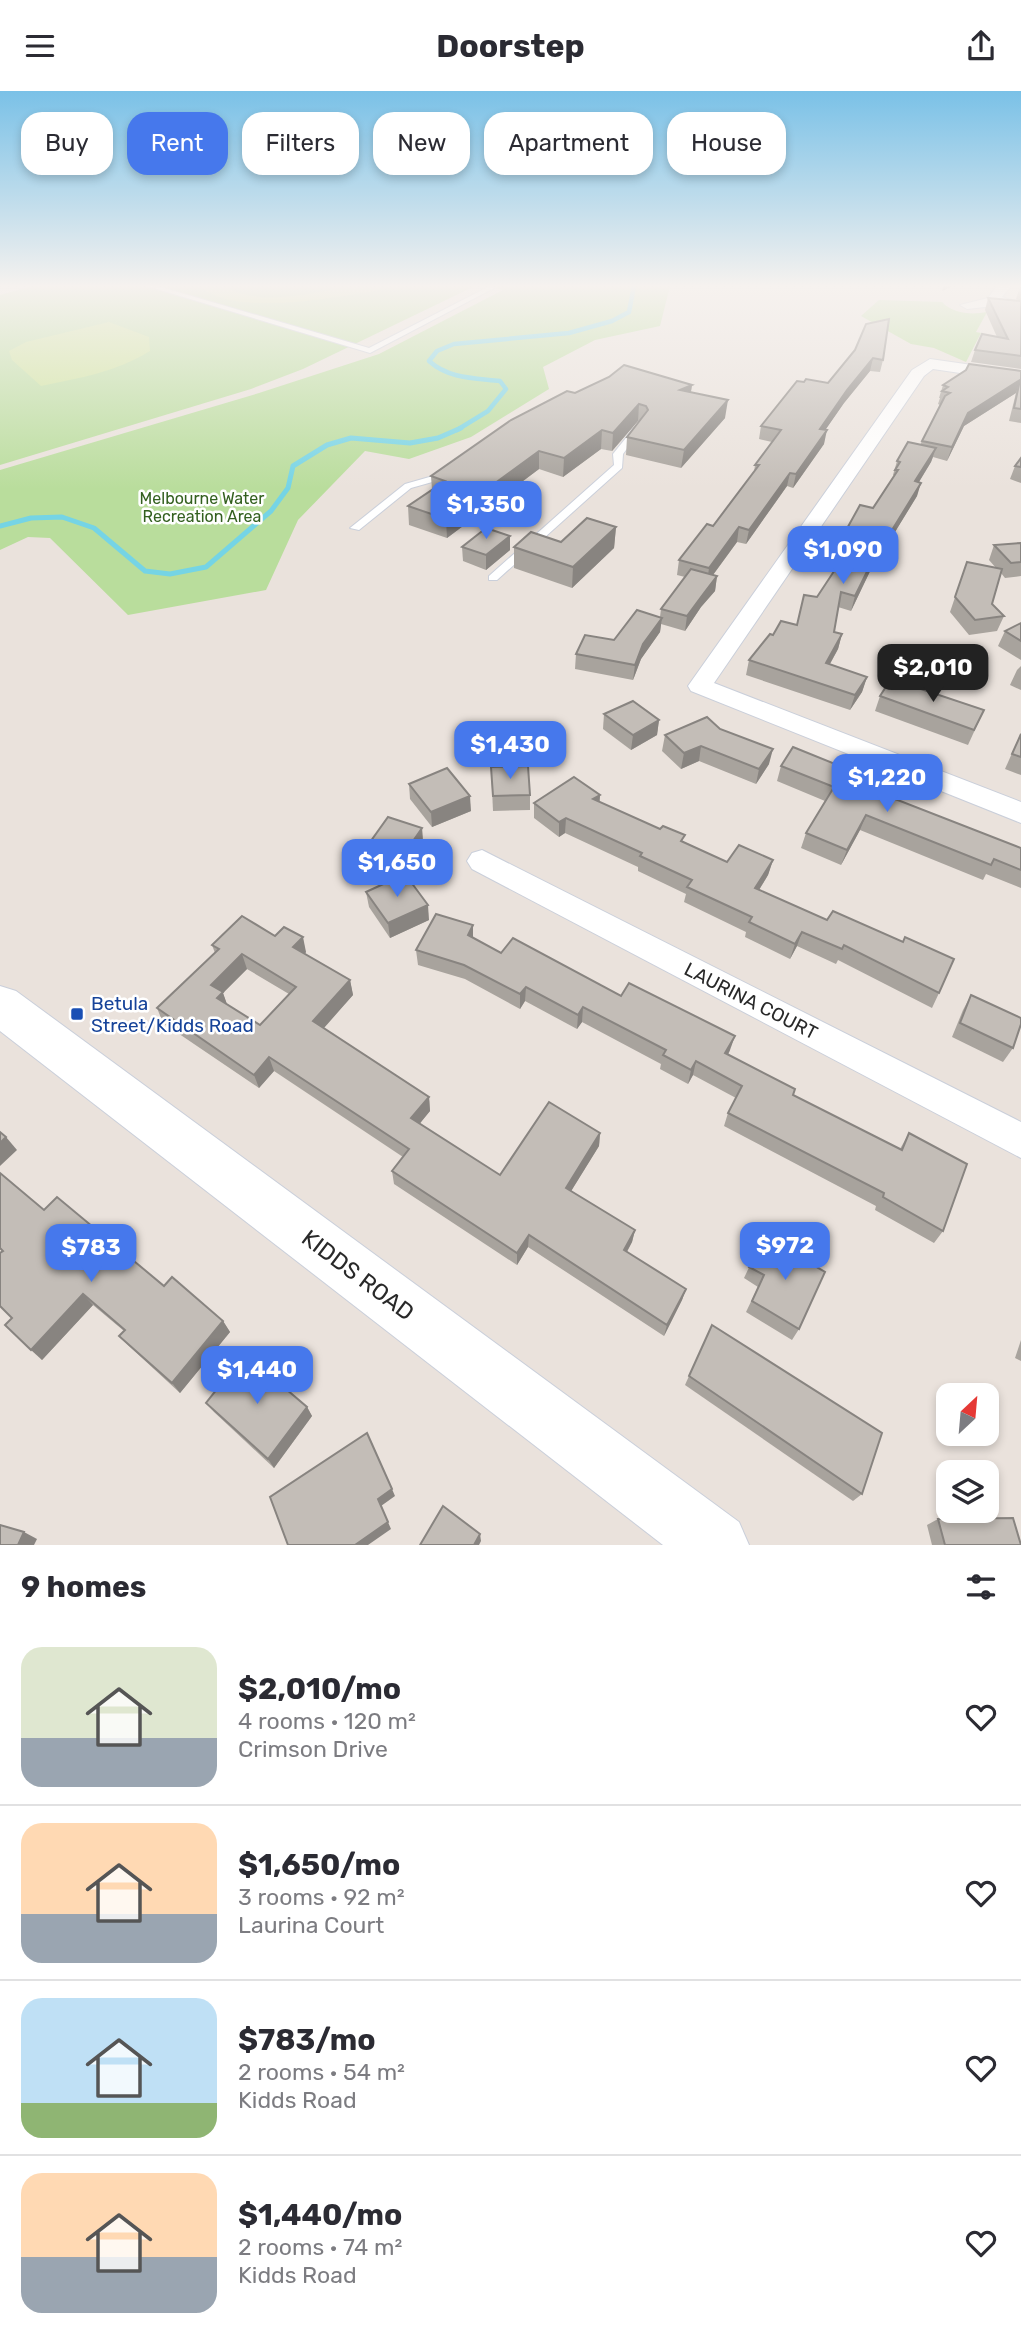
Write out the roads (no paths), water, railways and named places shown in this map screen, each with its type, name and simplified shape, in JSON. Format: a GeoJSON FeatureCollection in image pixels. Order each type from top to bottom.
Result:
{"type":"FeatureCollection","features":[{"type":"Feature","properties":{"kind":"main road","name":"KIDDS ROAD"},"geometry":{"type":"LineString","coordinates":[[0,1005],[693,1538]]}},
{"type":"Feature","properties":{"kind":"street"},"geometry":{"type":"LineString","coordinates":[[1021,377],[930,364],[918,373],[700,686],[1021,813]]}},
{"type":"Feature","properties":{"kind":"street","name":"LAURINA COURT"},"geometry":{"type":"LineString","coordinates":[[482,861],[1021,1141]]}},
{"type":"Feature","properties":{"kind":"lane"},"geometry":{"type":"LineString","coordinates":[[493,578],[619,466],[618,454],[640,426]]}},
{"type":"Feature","properties":{"kind":"lane"},"geometry":{"type":"LineString","coordinates":[[355,528],[408,485],[454,473]]}},
{"type":"Feature","properties":{"kind":"waterway"},"geometry":{"type":"LineString","coordinates":[[435,354],[429,361],[445,371],[463,377],[500,381],[506,389],[488,411],[458,429]]}},
{"type":"Feature","properties":{"kind":"waterway"},"geometry":{"type":"LineString","coordinates":[[0,526],[31,518],[62,517],[94,528],[145,571],[170,574],[206,567],[271,511],[288,488],[293,466],[327,445],[351,438],[410,443],[438,438],[458,429]]}},
{"type":"Feature","properties":{"kind":"place","name":"Betula Street/Kidds Road"},"geometry":{"type":"Point","coordinates":[77,1014]}},
{"type":"Feature","properties":{"kind":"park label","name":"Melbourne Water Recreation Area"},"geometry":{"type":"Point","coordinates":[202,507]}}]}
